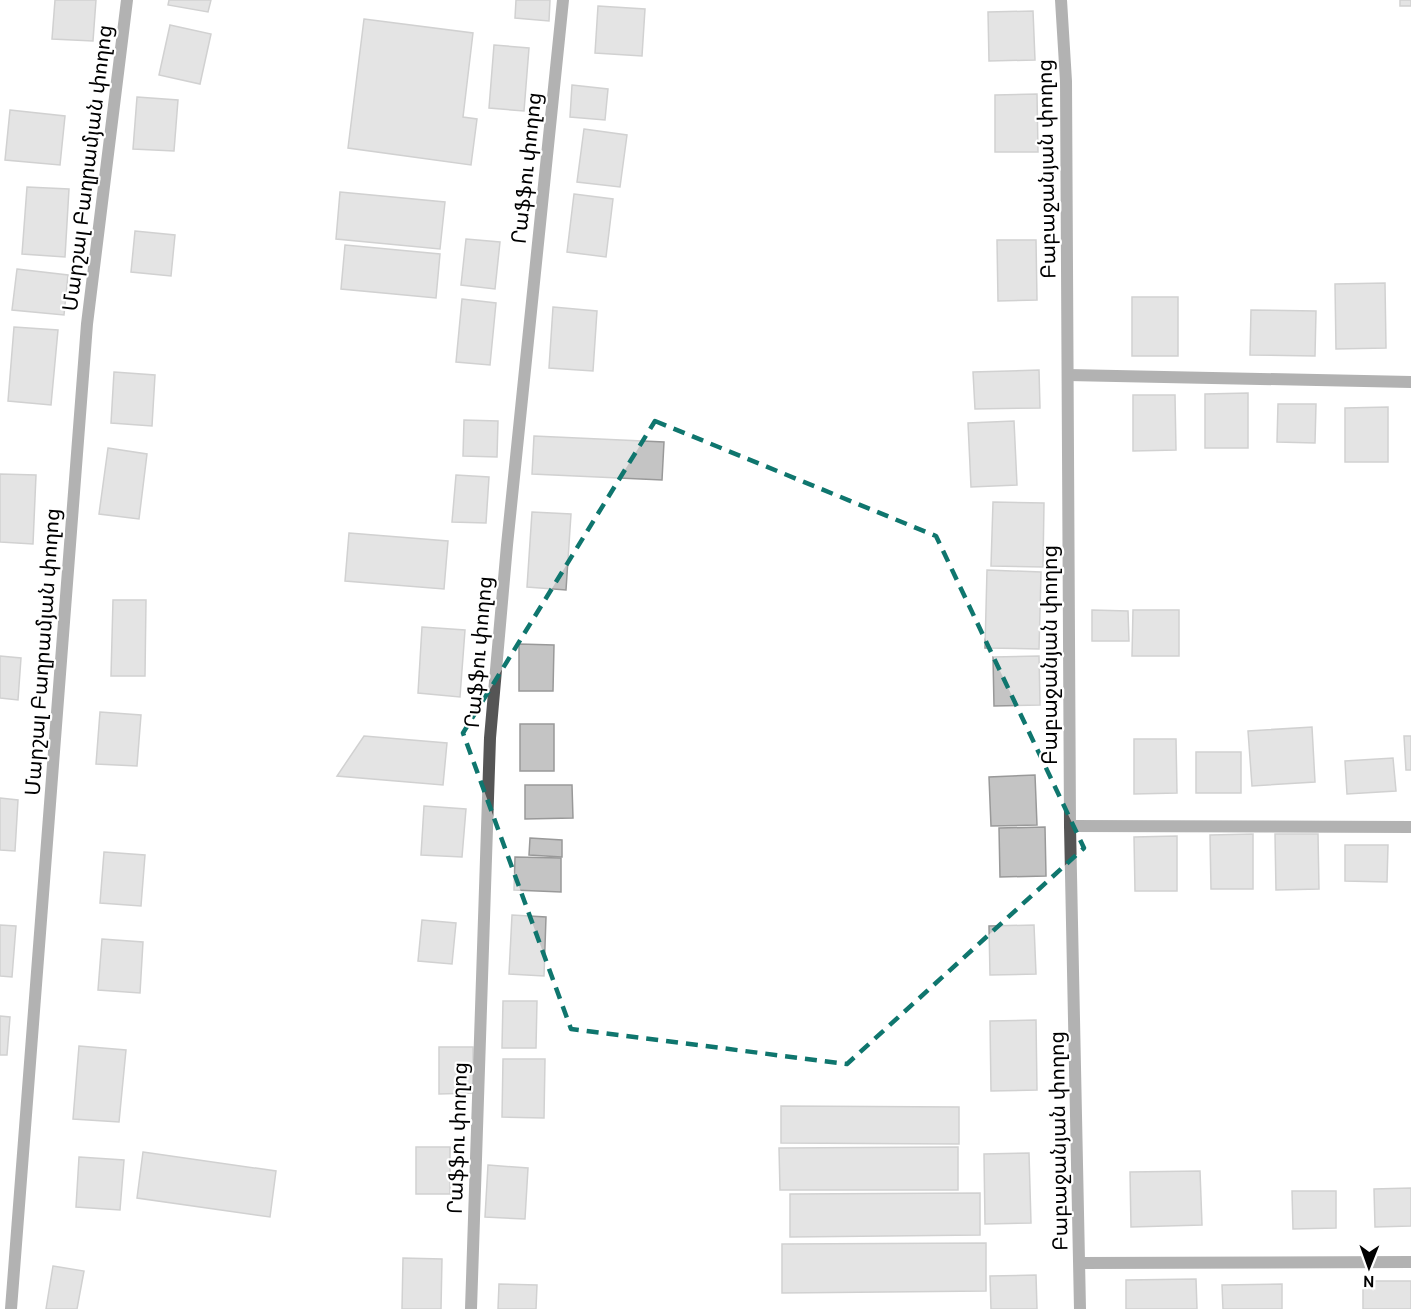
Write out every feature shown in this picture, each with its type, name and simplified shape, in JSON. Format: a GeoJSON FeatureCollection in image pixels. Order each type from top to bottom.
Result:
{"type":"FeatureCollection","features":[{"type":"Feature","properties":{"kind":"street","name":"Մարշալ Բաղրամյան փողոց"},"geometry":{"type":"LineString","coordinates":[[11,1309],[87,324],[127,0]]}},
{"type":"Feature","properties":{"kind":"street","name":"Րաֆֆու փողոց"},"geometry":{"type":"LineString","coordinates":[[471,1309],[488,855],[490,738],[507,544],[563,0]]}},
{"type":"Feature","properties":{"kind":"street","name":"Բաբաջանյան փողոց"},"geometry":{"type":"LineString","coordinates":[[1061,0],[1066,81],[1070,826],[1080,1309]]}},
{"type":"Feature","properties":{"kind":"street"},"geometry":{"type":"LineString","coordinates":[[1068,375],[1411,382]]}},
{"type":"Feature","properties":{"kind":"street"},"geometry":{"type":"LineString","coordinates":[[1070,826],[1411,827]]}},
{"type":"Feature","properties":{"kind":"street"},"geometry":{"type":"LineString","coordinates":[[1080,1263],[1411,1262]]}},
{"type":"Feature","properties":{"kind":"highlighted area"},"geometry":{"type":"Polygon","coordinates":[[[655,421],[936,536],[1084,848],[847,1064],[571,1029],[463,733],[655,421]]]}},
{"type":"Feature","properties":{"kind":"building"},"geometry":{"type":"Polygon","coordinates":[[[55,0],[96,0],[93,41],[52,39],[55,0]]]}},
{"type":"Feature","properties":{"kind":"building"},"geometry":{"type":"Polygon","coordinates":[[[169,0],[211,0],[208,12],[168,5],[169,0]]]}},
{"type":"Feature","properties":{"kind":"building"},"geometry":{"type":"Polygon","coordinates":[[[516,0],[550,0],[549,21],[515,18],[516,0]]]}},
{"type":"Feature","properties":{"kind":"building"},"geometry":{"type":"Polygon","coordinates":[[[1400,0],[1411,0],[1411,6],[1400,6],[1400,0]]]}},
{"type":"Feature","properties":{"kind":"building"},"geometry":{"type":"Polygon","coordinates":[[[598,6],[645,9],[642,56],[595,53],[598,6]]]}},
{"type":"Feature","properties":{"kind":"building"},"geometry":{"type":"Polygon","coordinates":[[[1033,11],[1035,60],[989,61],[988,12],[1033,11]]]}},
{"type":"Feature","properties":{"kind":"building"},"geometry":{"type":"Polygon","coordinates":[[[364,19],[473,33],[463,117],[477,119],[471,165],[348,148],[364,19]]]}},
{"type":"Feature","properties":{"kind":"building"},"geometry":{"type":"Polygon","coordinates":[[[170,25],[211,34],[200,84],[159,75],[170,25]]]}},
{"type":"Feature","properties":{"kind":"building"},"geometry":{"type":"Polygon","coordinates":[[[494,45],[529,48],[524,111],[489,108],[494,45]]]}},
{"type":"Feature","properties":{"kind":"building"},"geometry":{"type":"Polygon","coordinates":[[[572,85],[608,89],[605,120],[570,117],[572,85]]]}},
{"type":"Feature","properties":{"kind":"building"},"geometry":{"type":"Polygon","coordinates":[[[1037,94],[1038,152],[995,152],[995,95],[1037,94]]]}},
{"type":"Feature","properties":{"kind":"building"},"geometry":{"type":"Polygon","coordinates":[[[137,97],[178,100],[174,151],[133,149],[137,97]]]}},
{"type":"Feature","properties":{"kind":"building"},"geometry":{"type":"Polygon","coordinates":[[[10,110],[65,116],[60,165],[5,160],[10,110]]]}},
{"type":"Feature","properties":{"kind":"building"},"geometry":{"type":"Polygon","coordinates":[[[584,129],[627,135],[620,187],[577,182],[584,129]]]}},
{"type":"Feature","properties":{"kind":"building"},"geometry":{"type":"Polygon","coordinates":[[[27,187],[69,189],[65,257],[22,254],[27,187]]]}},
{"type":"Feature","properties":{"kind":"building"},"geometry":{"type":"Polygon","coordinates":[[[340,192],[445,202],[440,249],[336,239],[340,192]]]}},
{"type":"Feature","properties":{"kind":"building"},"geometry":{"type":"Polygon","coordinates":[[[574,194],[613,199],[606,257],[567,252],[574,194]]]}},
{"type":"Feature","properties":{"kind":"building"},"geometry":{"type":"Polygon","coordinates":[[[135,231],[175,235],[171,276],[131,272],[135,231]]]}},
{"type":"Feature","properties":{"kind":"building"},"geometry":{"type":"Polygon","coordinates":[[[466,239],[500,242],[495,289],[461,285],[466,239]]]}},
{"type":"Feature","properties":{"kind":"building"},"geometry":{"type":"Polygon","coordinates":[[[997,240],[1036,240],[1037,300],[998,301],[997,240]]]}},
{"type":"Feature","properties":{"kind":"building"},"geometry":{"type":"Polygon","coordinates":[[[345,245],[440,254],[436,298],[341,289],[345,245]]]}},
{"type":"Feature","properties":{"kind":"building"},"geometry":{"type":"Polygon","coordinates":[[[17,269],[68,275],[64,315],[12,310],[17,269]]]}},
{"type":"Feature","properties":{"kind":"building"},"geometry":{"type":"Polygon","coordinates":[[[1385,283],[1386,348],[1336,349],[1335,284],[1385,283]]]}},
{"type":"Feature","properties":{"kind":"building"},"geometry":{"type":"Polygon","coordinates":[[[1132,297],[1178,297],[1178,356],[1132,356],[1132,297]]]}},
{"type":"Feature","properties":{"kind":"building"},"geometry":{"type":"Polygon","coordinates":[[[462,299],[496,303],[490,365],[456,362],[462,299]]]}},
{"type":"Feature","properties":{"kind":"building"},"geometry":{"type":"Polygon","coordinates":[[[553,307],[597,311],[593,371],[549,368],[553,307]]]}},
{"type":"Feature","properties":{"kind":"building"},"geometry":{"type":"Polygon","coordinates":[[[1251,310],[1316,311],[1315,356],[1250,355],[1251,310]]]}},
{"type":"Feature","properties":{"kind":"building"},"geometry":{"type":"Polygon","coordinates":[[[14,327],[58,330],[51,405],[8,401],[14,327]]]}},
{"type":"Feature","properties":{"kind":"building"},"geometry":{"type":"Polygon","coordinates":[[[1039,370],[1040,408],[975,409],[973,372],[1039,370]]]}},
{"type":"Feature","properties":{"kind":"building"},"geometry":{"type":"Polygon","coordinates":[[[114,372],[155,375],[152,426],[111,423],[114,372]]]}},
{"type":"Feature","properties":{"kind":"building"},"geometry":{"type":"Polygon","coordinates":[[[1248,393],[1248,448],[1205,448],[1205,394],[1248,393]]]}},
{"type":"Feature","properties":{"kind":"building"},"geometry":{"type":"Polygon","coordinates":[[[1133,395],[1175,395],[1176,450],[1133,451],[1133,395]]]}},
{"type":"Feature","properties":{"kind":"building"},"geometry":{"type":"Polygon","coordinates":[[[1278,404],[1316,404],[1315,443],[1277,442],[1278,404]]]}},
{"type":"Feature","properties":{"kind":"building"},"geometry":{"type":"Polygon","coordinates":[[[1388,407],[1388,462],[1345,462],[1345,408],[1388,407]]]}},
{"type":"Feature","properties":{"kind":"building"},"geometry":{"type":"Polygon","coordinates":[[[464,420],[498,421],[497,457],[463,456],[464,420]]]}},
{"type":"Feature","properties":{"kind":"building"},"geometry":{"type":"Polygon","coordinates":[[[1014,421],[1017,485],[971,487],[968,423],[1014,421]]]}},
{"type":"Feature","properties":{"kind":"building"},"geometry":{"type":"Polygon","coordinates":[[[534,436],[664,442],[662,480],[532,474],[534,436]]]}},
{"type":"Feature","properties":{"kind":"building"},"geometry":{"type":"Polygon","coordinates":[[[108,448],[147,454],[139,519],[99,514],[108,448]]]}},
{"type":"Feature","properties":{"kind":"building"},"geometry":{"type":"Polygon","coordinates":[[[0,474],[36,475],[33,544],[0,542],[0,474]]]}},
{"type":"Feature","properties":{"kind":"building"},"geometry":{"type":"Polygon","coordinates":[[[456,475],[489,477],[486,523],[452,522],[456,475]]]}},
{"type":"Feature","properties":{"kind":"building"},"geometry":{"type":"Polygon","coordinates":[[[993,502],[1044,503],[1043,567],[991,566],[993,502]]]}},
{"type":"Feature","properties":{"kind":"building"},"geometry":{"type":"Polygon","coordinates":[[[532,512],[571,514],[566,590],[527,587],[532,512]]]}},
{"type":"Feature","properties":{"kind":"building"},"geometry":{"type":"Polygon","coordinates":[[[349,533],[448,541],[444,589],[345,581],[349,533]]]}},
{"type":"Feature","properties":{"kind":"building"},"geometry":{"type":"Polygon","coordinates":[[[987,570],[1041,572],[1039,649],[985,648],[987,570]]]}},
{"type":"Feature","properties":{"kind":"building"},"geometry":{"type":"Polygon","coordinates":[[[113,600],[146,600],[145,676],[111,676],[113,600]]]}},
{"type":"Feature","properties":{"kind":"building"},"geometry":{"type":"Polygon","coordinates":[[[1092,610],[1128,611],[1129,641],[1092,641],[1092,610]]]}},
{"type":"Feature","properties":{"kind":"building"},"geometry":{"type":"Polygon","coordinates":[[[1133,610],[1179,610],[1179,656],[1132,656],[1133,610]]]}},
{"type":"Feature","properties":{"kind":"building"},"geometry":{"type":"Polygon","coordinates":[[[422,627],[465,630],[460,697],[418,693],[422,627]]]}},
{"type":"Feature","properties":{"kind":"building"},"geometry":{"type":"Polygon","coordinates":[[[519,644],[554,645],[553,691],[519,691],[519,644]]]}},
{"type":"Feature","properties":{"kind":"building"},"geometry":{"type":"Polygon","coordinates":[[[0,656],[21,658],[18,700],[0,698],[0,656]]]}},
{"type":"Feature","properties":{"kind":"building"},"geometry":{"type":"Polygon","coordinates":[[[1039,656],[1040,705],[994,706],[993,657],[1039,656]]]}},
{"type":"Feature","properties":{"kind":"building"},"geometry":{"type":"Polygon","coordinates":[[[100,712],[141,715],[137,766],[96,764],[100,712]]]}},
{"type":"Feature","properties":{"kind":"building"},"geometry":{"type":"Polygon","coordinates":[[[520,724],[554,724],[554,771],[520,771],[520,724]]]}},
{"type":"Feature","properties":{"kind":"building"},"geometry":{"type":"Polygon","coordinates":[[[1312,727],[1315,782],[1252,786],[1248,731],[1312,727]]]}},
{"type":"Feature","properties":{"kind":"building"},"geometry":{"type":"Polygon","coordinates":[[[364,736],[447,743],[443,785],[337,776],[364,736]]]}},
{"type":"Feature","properties":{"kind":"building"},"geometry":{"type":"Polygon","coordinates":[[[1404,736],[1411,736],[1411,770],[1406,770],[1404,736]]]}},
{"type":"Feature","properties":{"kind":"building"},"geometry":{"type":"Polygon","coordinates":[[[1134,739],[1176,739],[1177,793],[1134,794],[1134,739]]]}},
{"type":"Feature","properties":{"kind":"building"},"geometry":{"type":"Polygon","coordinates":[[[1196,752],[1241,752],[1241,793],[1196,793],[1196,752]]]}},
{"type":"Feature","properties":{"kind":"building"},"geometry":{"type":"Polygon","coordinates":[[[1393,758],[1396,791],[1347,794],[1345,761],[1393,758]]]}},
{"type":"Feature","properties":{"kind":"building"},"geometry":{"type":"Polygon","coordinates":[[[1035,775],[1037,825],[991,826],[989,777],[1035,775]]]}},
{"type":"Feature","properties":{"kind":"building"},"geometry":{"type":"Polygon","coordinates":[[[525,785],[572,785],[573,818],[525,819],[525,785]]]}},
{"type":"Feature","properties":{"kind":"building"},"geometry":{"type":"Polygon","coordinates":[[[0,798],[18,800],[15,851],[0,850],[0,798]]]}},
{"type":"Feature","properties":{"kind":"building"},"geometry":{"type":"Polygon","coordinates":[[[424,806],[466,809],[462,857],[421,855],[424,806]]]}},
{"type":"Feature","properties":{"kind":"building"},"geometry":{"type":"Polygon","coordinates":[[[1045,827],[1046,876],[1000,877],[999,828],[1045,827]]]}},
{"type":"Feature","properties":{"kind":"building"},"geometry":{"type":"Polygon","coordinates":[[[1253,834],[1253,889],[1211,889],[1210,835],[1253,834]]]}},
{"type":"Feature","properties":{"kind":"building"},"geometry":{"type":"Polygon","coordinates":[[[1275,834],[1318,834],[1319,889],[1276,890],[1275,834]]]}},
{"type":"Feature","properties":{"kind":"building"},"geometry":{"type":"Polygon","coordinates":[[[1177,836],[1177,891],[1135,891],[1134,837],[1177,836]]]}},
{"type":"Feature","properties":{"kind":"building"},"geometry":{"type":"Polygon","coordinates":[[[530,838],[562,840],[562,857],[529,855],[530,838]]]}},
{"type":"Feature","properties":{"kind":"building"},"geometry":{"type":"Polygon","coordinates":[[[1345,845],[1388,845],[1387,882],[1345,881],[1345,845]]]}},
{"type":"Feature","properties":{"kind":"building"},"geometry":{"type":"Polygon","coordinates":[[[104,852],[145,855],[141,906],[100,903],[104,852]]]}},
{"type":"Feature","properties":{"kind":"building"},"geometry":{"type":"Polygon","coordinates":[[[515,857],[561,858],[561,892],[514,890],[515,857]]]}},
{"type":"Feature","properties":{"kind":"building"},"geometry":{"type":"Polygon","coordinates":[[[512,915],[546,917],[544,976],[509,974],[512,915]]]}},
{"type":"Feature","properties":{"kind":"building"},"geometry":{"type":"Polygon","coordinates":[[[422,920],[456,923],[452,964],[418,961],[422,920]]]}},
{"type":"Feature","properties":{"kind":"building"},"geometry":{"type":"Polygon","coordinates":[[[0,925],[16,926],[12,977],[0,976],[0,925]]]}},
{"type":"Feature","properties":{"kind":"building"},"geometry":{"type":"Polygon","coordinates":[[[1034,925],[1036,974],[990,975],[989,926],[1034,925]]]}},
{"type":"Feature","properties":{"kind":"building"},"geometry":{"type":"Polygon","coordinates":[[[102,939],[143,942],[140,993],[98,990],[102,939]]]}},
{"type":"Feature","properties":{"kind":"building"},"geometry":{"type":"Polygon","coordinates":[[[503,1001],[537,1001],[536,1048],[502,1048],[503,1001]]]}},
{"type":"Feature","properties":{"kind":"building"},"geometry":{"type":"Polygon","coordinates":[[[0,1016],[10,1017],[7,1055],[0,1055],[0,1016]]]}},
{"type":"Feature","properties":{"kind":"building"},"geometry":{"type":"Polygon","coordinates":[[[1036,1020],[1037,1090],[991,1091],[990,1021],[1036,1020]]]}},
{"type":"Feature","properties":{"kind":"building"},"geometry":{"type":"Polygon","coordinates":[[[79,1046],[126,1050],[119,1122],[73,1119],[79,1046]]]}},
{"type":"Feature","properties":{"kind":"building"},"geometry":{"type":"Polygon","coordinates":[[[439,1047],[473,1047],[473,1093],[439,1094],[439,1047]]]}},
{"type":"Feature","properties":{"kind":"building"},"geometry":{"type":"Polygon","coordinates":[[[503,1059],[545,1059],[544,1118],[502,1117],[503,1059]]]}},
{"type":"Feature","properties":{"kind":"building"},"geometry":{"type":"Polygon","coordinates":[[[781,1106],[959,1107],[959,1144],[781,1143],[781,1106]]]}},
{"type":"Feature","properties":{"kind":"building"},"geometry":{"type":"Polygon","coordinates":[[[416,1147],[450,1147],[450,1194],[416,1194],[416,1147]]]}},
{"type":"Feature","properties":{"kind":"building"},"geometry":{"type":"Polygon","coordinates":[[[958,1147],[958,1190],[780,1190],[779,1148],[958,1147]]]}},
{"type":"Feature","properties":{"kind":"building"},"geometry":{"type":"Polygon","coordinates":[[[143,1152],[276,1171],[270,1217],[137,1198],[143,1152]]]}},
{"type":"Feature","properties":{"kind":"building"},"geometry":{"type":"Polygon","coordinates":[[[1029,1153],[1031,1223],[985,1224],[984,1154],[1029,1153]]]}},
{"type":"Feature","properties":{"kind":"building"},"geometry":{"type":"Polygon","coordinates":[[[79,1157],[124,1160],[120,1210],[76,1207],[79,1157]]]}},
{"type":"Feature","properties":{"kind":"building"},"geometry":{"type":"Polygon","coordinates":[[[488,1165],[528,1168],[525,1219],[485,1217],[488,1165]]]}},
{"type":"Feature","properties":{"kind":"building"},"geometry":{"type":"Polygon","coordinates":[[[1200,1171],[1202,1225],[1131,1227],[1130,1172],[1200,1171]]]}},
{"type":"Feature","properties":{"kind":"building"},"geometry":{"type":"Polygon","coordinates":[[[1411,1188],[1411,1226],[1375,1227],[1374,1189],[1411,1188]]]}},
{"type":"Feature","properties":{"kind":"building"},"geometry":{"type":"Polygon","coordinates":[[[1292,1191],[1336,1191],[1336,1228],[1293,1229],[1292,1191]]]}},
{"type":"Feature","properties":{"kind":"building"},"geometry":{"type":"Polygon","coordinates":[[[980,1193],[980,1235],[790,1237],[790,1194],[980,1193]]]}},
{"type":"Feature","properties":{"kind":"building"},"geometry":{"type":"Polygon","coordinates":[[[986,1243],[986,1291],[782,1293],[782,1244],[986,1243]]]}},
{"type":"Feature","properties":{"kind":"building"},"geometry":{"type":"Polygon","coordinates":[[[403,1258],[442,1259],[441,1309],[402,1309],[403,1258]]]}},
{"type":"Feature","properties":{"kind":"building"},"geometry":{"type":"Polygon","coordinates":[[[53,1266],[84,1271],[77,1309],[46,1309],[53,1266]]]}},
{"type":"Feature","properties":{"kind":"building"},"geometry":{"type":"Polygon","coordinates":[[[1036,1275],[1037,1309],[991,1309],[990,1276],[1036,1275]]]}},
{"type":"Feature","properties":{"kind":"building"},"geometry":{"type":"Polygon","coordinates":[[[1196,1279],[1197,1309],[1126,1309],[1126,1280],[1196,1279]]]}},
{"type":"Feature","properties":{"kind":"building"},"geometry":{"type":"Polygon","coordinates":[[[1363,1281],[1411,1281],[1411,1309],[1363,1309],[1363,1281]]]}},
{"type":"Feature","properties":{"kind":"building"},"geometry":{"type":"Polygon","coordinates":[[[499,1284],[537,1285],[536,1309],[498,1309],[499,1284]]]}},
{"type":"Feature","properties":{"kind":"building"},"geometry":{"type":"Polygon","coordinates":[[[1282,1284],[1282,1309],[1223,1309],[1222,1285],[1282,1284]]]}}]}
